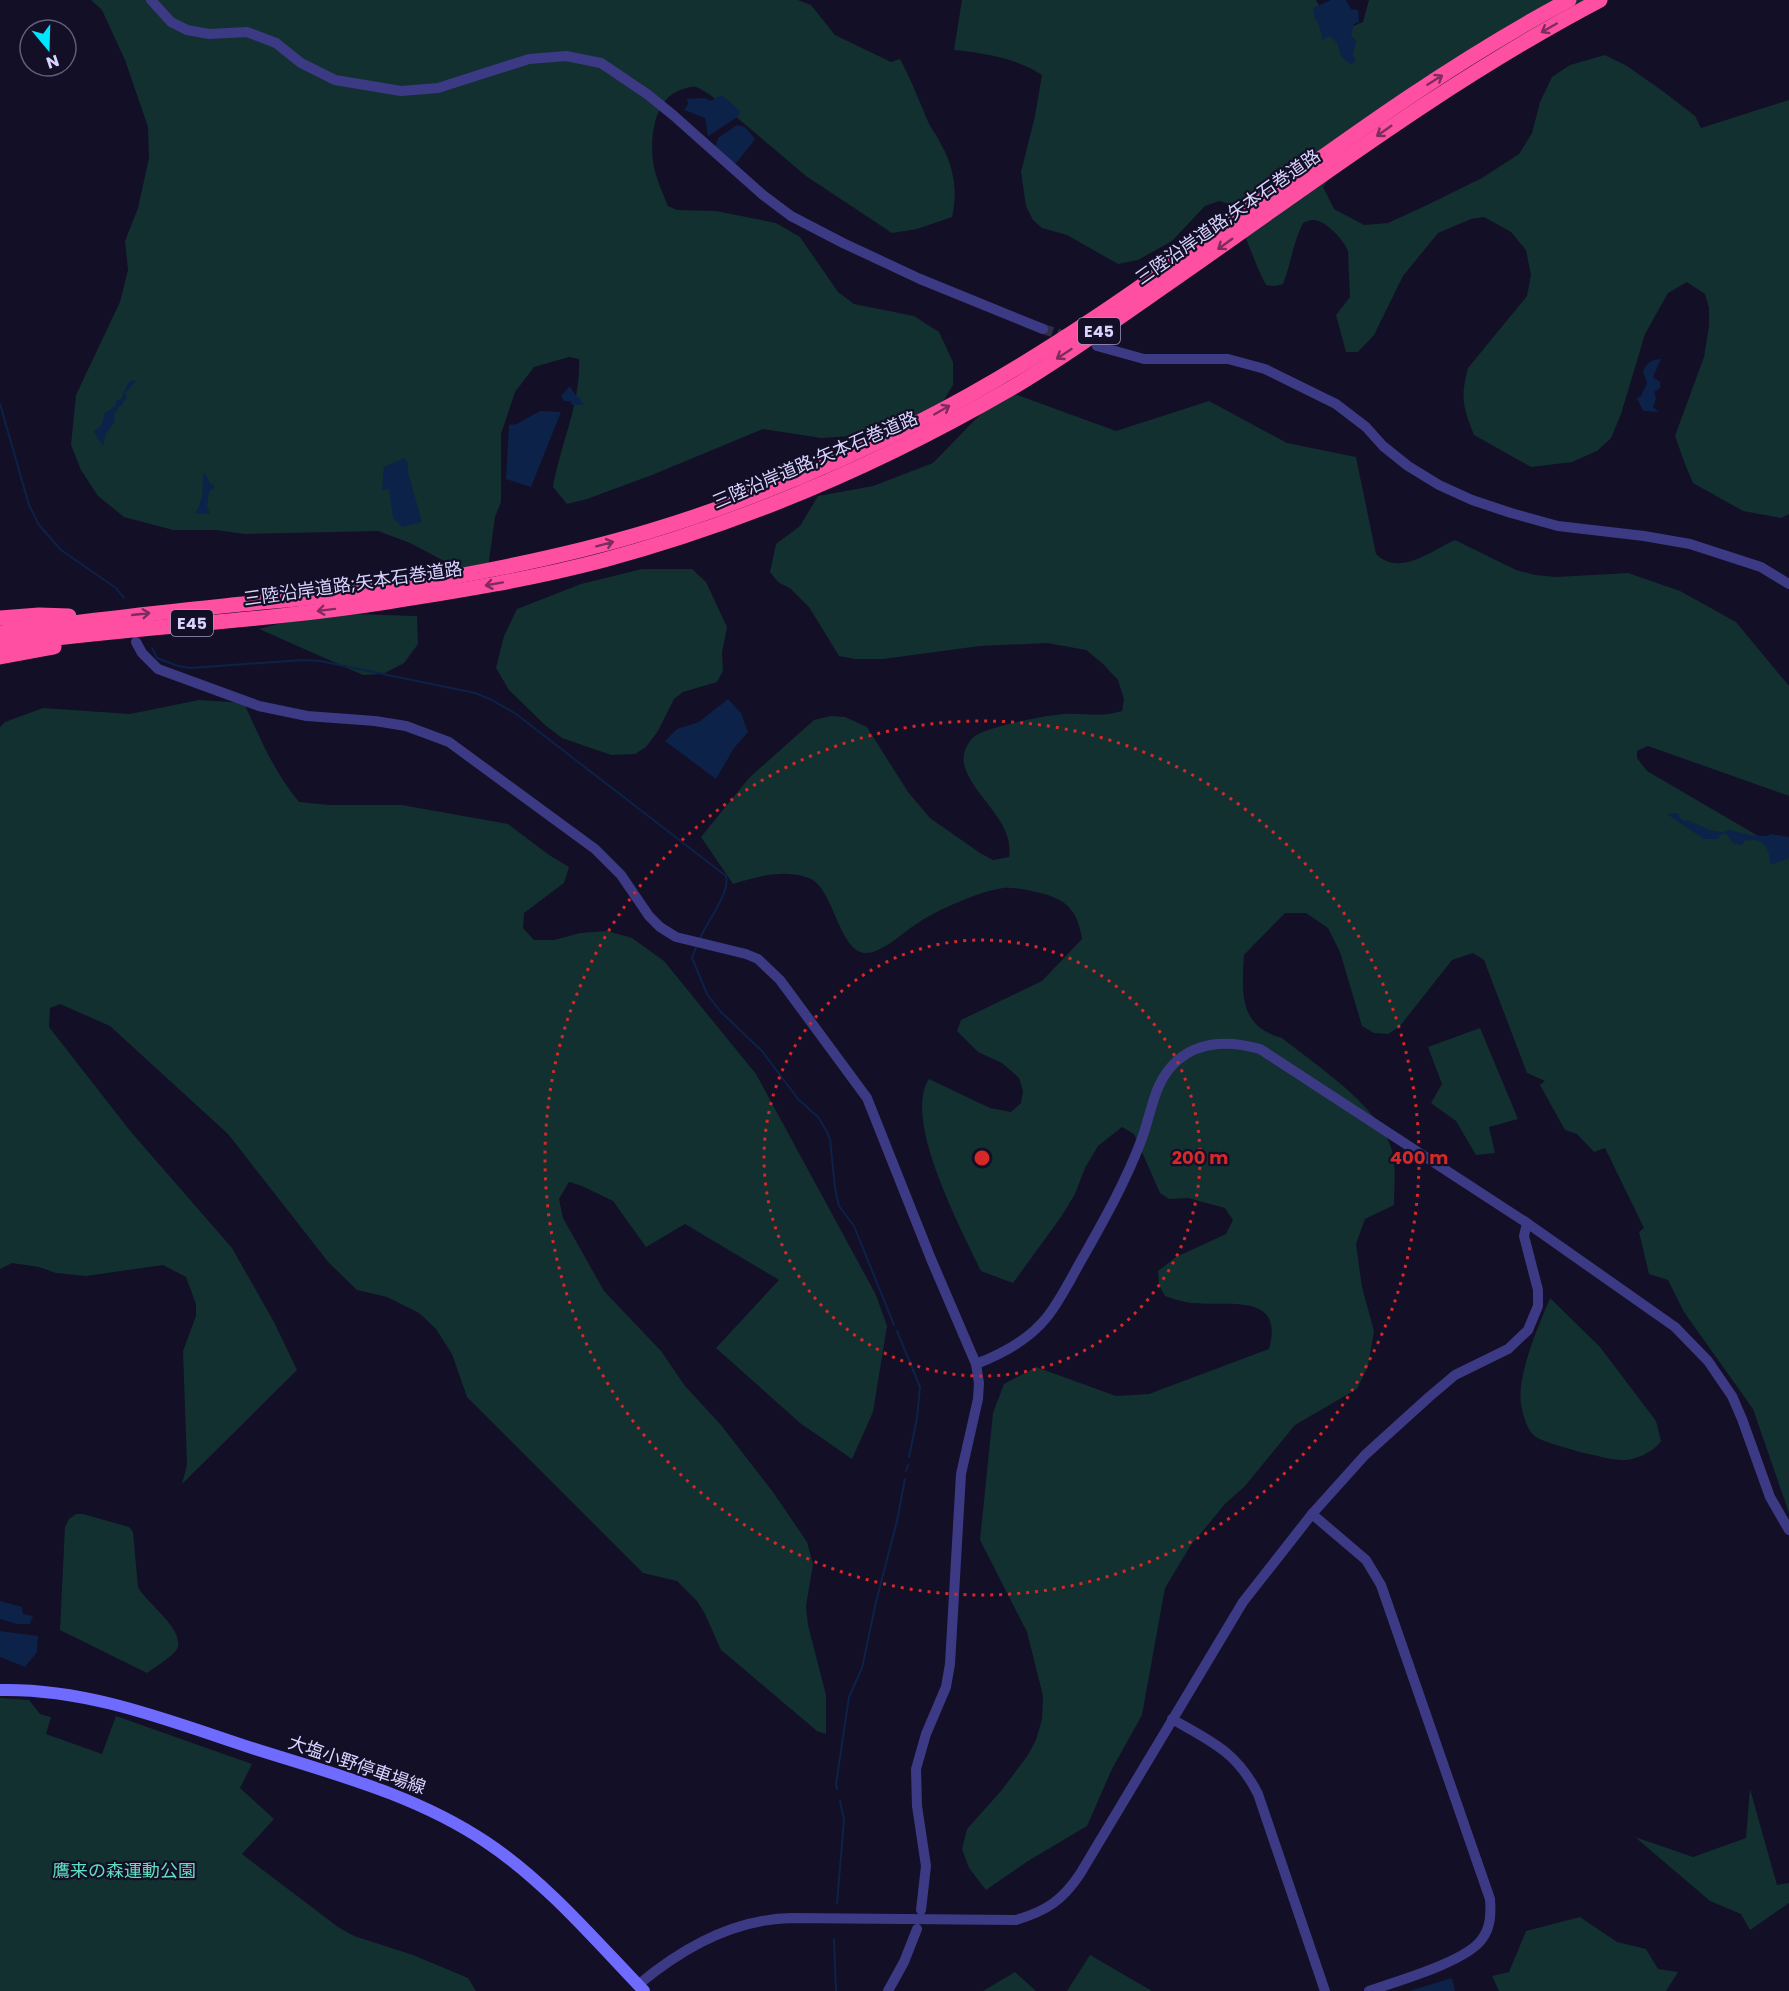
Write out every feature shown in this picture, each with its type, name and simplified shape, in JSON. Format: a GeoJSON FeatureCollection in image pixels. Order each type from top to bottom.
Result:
{"type":"FeatureCollection","features":[{"type":"Feature","properties":{"kind":"highway","name":"三陸沿岸道路;矢本石巻道路"},"geometry":{"type":"LineString","coordinates":[[550,565],[718,508],[860,451],[926,418],[1001,376],[1090,321],[1413,94],[1569,0]]}},
{"type":"Feature","properties":{"kind":"highway","name":"三陸沿岸道路;矢本石巻道路"},"geometry":{"type":"LineString","coordinates":[[0,645],[223,620],[383,596],[550,565],[658,544],[794,494],[875,459],[1002,393],[1101,330],[1396,123],[1500,56],[1600,0]]}},
{"type":"Feature","properties":{"kind":"highway","name":"三陸沿岸道路;矢本石巻道路"},"geometry":{"type":"LineString","coordinates":[[0,633],[111,617],[383,596]]}},
{"type":"Feature","properties":{"kind":"highway"},"geometry":{"type":"LineString","coordinates":[[0,618],[39,615],[111,617]]}},
{"type":"Feature","properties":{"kind":"highway"},"geometry":{"type":"LineString","coordinates":[[0,657],[223,620]]}},
{"type":"Feature","properties":{"kind":"main road","name":"大塩小野停車場線"},"geometry":{"type":"LineString","coordinates":[[0,1690],[47,1691],[101,1700],[374,1787],[432,1810],[471,1832],[523,1870],[641,1988]]}},
{"type":"Feature","properties":{"kind":"street"},"geometry":{"type":"LineString","coordinates":[[151,0],[171,22],[187,30],[209,34],[247,32],[276,43],[301,63],[335,80],[391,90],[438,88],[529,59],[566,56],[601,63],[647,94],[763,195],[791,216],[920,279],[1043,329]]}},
{"type":"Feature","properties":{"kind":"street"},"geometry":{"type":"LineString","coordinates":[[1097,346],[1144,359],[1228,359],[1266,369],[1336,404],[1366,427],[1383,446],[1408,466],[1439,485],[1472,500],[1558,526],[1690,544],[1761,567],[1789,584]]}},
{"type":"Feature","properties":{"kind":"street"},"geometry":{"type":"LineString","coordinates":[[136,642],[142,653],[158,669],[259,706],[307,717],[406,726],[449,742],[595,849],[621,875],[649,916],[660,927],[683,939],[722,946],[746,954],[758,959],[769,968],[867,1098],[931,1259],[976,1364],[978,1399],[961,1474],[950,1664],[945,1687],[926,1734],[916,1769],[917,1806],[926,1866],[921,1910]]}},
{"type":"Feature","properties":{"kind":"street"},"geometry":{"type":"LineString","coordinates":[[976,1364],[997,1356],[1022,1341],[1046,1318],[1121,1190],[1143,1137],[1159,1084],[1179,1059],[1202,1047],[1232,1043],[1260,1049],[1527,1223],[1676,1327],[1721,1378],[1735,1404],[1770,1497],[1789,1530]]}},
{"type":"Feature","properties":{"kind":"street"},"geometry":{"type":"LineString","coordinates":[[641,1988],[652,1973],[708,1937],[730,1928],[770,1918],[1016,1920],[1047,1908],[1059,1899],[1075,1881],[1243,1602],[1312,1514],[1365,1455],[1429,1397],[1455,1375],[1508,1349],[1528,1330],[1538,1306],[1538,1290],[1524,1236],[1527,1223]]}},
{"type":"Feature","properties":{"kind":"street"},"geometry":{"type":"LineString","coordinates":[[1312,1514],[1366,1560],[1381,1585],[1490,1899],[1489,1926],[1482,1939],[1465,1954],[1369,1991]]}},
{"type":"Feature","properties":{"kind":"street"},"geometry":{"type":"LineString","coordinates":[[1172,1719],[1225,1750],[1248,1775],[1258,1794],[1325,1991]]}},
{"type":"Feature","properties":{"kind":"street"},"geometry":{"type":"LineString","coordinates":[[888,1991],[904,1962],[917,1929]]}},
{"type":"Feature","properties":{"kind":"green space"},"geometry":{"type":"Polygon","coordinates":[[[91,0],[798,0],[811,5],[835,35],[891,62],[900,59],[949,162],[955,189],[952,217],[917,229],[892,233],[806,176],[709,94],[694,87],[673,93],[660,109],[656,119],[652,151],[659,184],[668,206],[677,210],[716,211],[776,223],[800,237],[838,292],[854,304],[914,316],[939,332],[953,362],[953,385],[938,410],[883,434],[821,438],[763,429],[652,475],[567,504],[553,487],[577,392],[579,359],[569,357],[534,367],[515,392],[501,434],[501,502],[495,517],[486,583],[410,543],[378,531],[245,534],[216,530],[173,530],[124,517],[98,496],[81,470],[71,445],[76,395],[120,302],[128,270],[125,241],[138,208],[149,158],[148,127],[125,60],[102,10],[91,0]]]}},
{"type":"Feature","properties":{"kind":"green space"},"geometry":{"type":"Polygon","coordinates":[[[962,0],[1316,0],[1325,15],[1351,27],[1363,22],[1369,0],[1605,0],[1538,29],[1473,62],[1355,147],[1323,187],[1334,209],[1364,225],[1388,223],[1482,178],[1519,154],[1532,133],[1540,102],[1552,77],[1570,65],[1605,55],[1627,66],[1664,92],[1695,116],[1701,128],[1789,100],[1789,514],[1781,518],[1743,511],[1693,483],[1675,436],[1704,357],[1709,326],[1709,308],[1705,294],[1687,282],[1668,293],[1645,334],[1621,414],[1611,438],[1597,451],[1572,462],[1531,467],[1474,435],[1465,409],[1463,395],[1468,368],[1527,296],[1531,275],[1526,250],[1511,232],[1484,217],[1471,219],[1438,233],[1403,276],[1374,335],[1358,352],[1346,352],[1336,315],[1350,297],[1348,251],[1343,241],[1323,223],[1311,220],[1303,223],[1283,284],[1275,286],[1266,285],[1232,205],[1219,201],[1205,206],[1172,241],[1138,260],[1118,264],[1067,235],[1042,228],[1033,220],[1026,206],[1021,172],[1035,116],[1042,75],[1011,60],[954,50],[962,0]]]}},
{"type":"Feature","properties":{"kind":"green space"},"geometry":{"type":"Polygon","coordinates":[[[1004,390],[1116,431],[1209,401],[1287,443],[1356,457],[1376,554],[1385,560],[1405,563],[1455,540],[1516,570],[1535,575],[1556,577],[1628,573],[1680,591],[1736,622],[1789,686],[1789,796],[1648,746],[1637,751],[1637,758],[1647,771],[1789,854],[1789,1513],[1753,1409],[1684,1312],[1668,1280],[1649,1274],[1639,1232],[1644,1228],[1605,1148],[1594,1152],[1577,1134],[1565,1130],[1540,1085],[1545,1081],[1527,1073],[1484,960],[1473,953],[1452,960],[1400,1026],[1388,1034],[1374,1033],[1362,1026],[1340,952],[1328,928],[1306,913],[1285,913],[1244,955],[1244,994],[1250,1016],[1257,1025],[1268,1033],[1282,1038],[1363,1104],[1387,1137],[1393,1154],[1394,1205],[1365,1219],[1356,1244],[1362,1287],[1374,1331],[1368,1366],[1357,1389],[1295,1425],[1245,1486],[1225,1504],[1191,1545],[1165,1588],[1142,1715],[1112,1769],[1087,1826],[1028,1861],[986,1890],[969,1868],[962,1849],[967,1829],[1001,1791],[1028,1755],[1036,1740],[1042,1719],[1043,1696],[1027,1632],[980,1540],[993,1413],[1004,1384],[1036,1367],[1116,1396],[1149,1394],[1269,1349],[1272,1331],[1269,1318],[1261,1310],[1250,1306],[1192,1303],[1165,1296],[1159,1285],[1158,1271],[1176,1257],[1226,1234],[1233,1220],[1225,1208],[1188,1198],[1169,1199],[1160,1193],[1134,1134],[1122,1127],[1098,1146],[1061,1217],[1013,1283],[981,1271],[938,1175],[923,1121],[923,1097],[929,1079],[990,1108],[1011,1112],[1021,1103],[1023,1091],[1019,1078],[1002,1063],[978,1052],[957,1031],[961,1020],[1042,981],[1082,939],[1075,915],[1066,904],[1044,894],[1019,889],[993,890],[934,913],[873,952],[862,952],[852,946],[826,895],[809,878],[780,874],[733,884],[701,837],[749,778],[814,720],[831,716],[845,717],[867,727],[908,792],[930,818],[993,860],[1009,857],[1009,844],[1000,820],[968,776],[964,764],[964,752],[970,742],[975,736],[991,729],[1037,718],[1122,711],[1124,699],[1118,680],[1086,650],[1047,643],[980,646],[883,659],[855,659],[839,656],[809,607],[791,589],[778,582],[770,572],[776,544],[800,526],[818,496],[873,486],[933,463],[1004,390]]]}},
{"type":"Feature","properties":{"kind":"green space"},"geometry":{"type":"Polygon","coordinates":[[[642,569],[692,569],[706,582],[727,627],[722,653],[723,671],[717,682],[683,692],[674,699],[658,731],[646,747],[635,754],[611,755],[562,738],[509,690],[496,668],[504,636],[517,609],[581,584],[642,569]]]}},
{"type":"Feature","properties":{"kind":"green space"},"geometry":{"type":"Polygon","coordinates":[[[319,613],[417,616],[418,644],[404,663],[383,674],[363,675],[259,629],[319,613]]]}},
{"type":"Feature","properties":{"kind":"green space"},"geometry":{"type":"Polygon","coordinates":[[[199,700],[244,703],[275,767],[299,802],[329,805],[402,805],[508,824],[569,867],[564,883],[524,913],[523,928],[534,940],[554,940],[580,933],[607,931],[632,938],[664,961],[756,1074],[876,1295],[887,1326],[873,1412],[852,1459],[800,1423],[716,1348],[779,1280],[685,1224],[646,1247],[613,1201],[582,1186],[569,1182],[559,1199],[563,1218],[604,1291],[661,1351],[685,1386],[721,1425],[773,1492],[807,1542],[813,1564],[806,1606],[808,1625],[826,1695],[826,1734],[817,1731],[721,1650],[697,1601],[677,1581],[643,1573],[467,1397],[452,1354],[436,1329],[419,1313],[387,1297],[357,1290],[329,1263],[228,1134],[110,1026],[60,1004],[50,1008],[49,1027],[131,1132],[232,1248],[274,1322],[297,1370],[182,1484],[187,1465],[183,1351],[196,1316],[196,1304],[186,1277],[163,1265],[86,1276],[56,1273],[39,1267],[12,1263],[0,1269],[0,727],[5,722],[43,708],[130,714],[199,700]]]}},
{"type":"Feature","properties":{"kind":"green space"},"geometry":{"type":"Polygon","coordinates":[[[1480,1028],[1518,1119],[1489,1127],[1495,1153],[1476,1155],[1456,1121],[1431,1103],[1442,1084],[1428,1047],[1480,1028]]]}},
{"type":"Feature","properties":{"kind":"green space"},"geometry":{"type":"Polygon","coordinates":[[[1550,1298],[1600,1347],[1656,1421],[1661,1441],[1649,1452],[1632,1459],[1614,1459],[1552,1444],[1536,1437],[1531,1432],[1522,1409],[1521,1384],[1529,1353],[1550,1298]]]}},
{"type":"Feature","properties":{"kind":"green space"},"geometry":{"type":"Polygon","coordinates":[[[76,1514],[129,1527],[133,1532],[138,1587],[164,1616],[176,1633],[178,1641],[175,1652],[147,1673],[60,1630],[65,1527],[69,1519],[76,1514]]]}},
{"type":"Feature","properties":{"kind":"green space","name":"鷹来の森運動公園"},"geometry":{"type":"Polygon","coordinates":[[[0,1698],[29,1700],[40,1714],[51,1717],[46,1734],[102,1754],[116,1716],[252,1764],[240,1788],[274,1819],[242,1854],[338,1927],[354,1936],[413,1955],[468,1978],[476,1991],[0,1991],[0,1698]]]}},
{"type":"Feature","properties":{"kind":"green space"},"geometry":{"type":"Polygon","coordinates":[[[1750,1789],[1777,1885],[1789,1883],[1789,1903],[1750,1930],[1741,1914],[1710,1901],[1635,1837],[1693,1857],[1746,1838],[1750,1789]]]}},
{"type":"Feature","properties":{"kind":"green space"},"geometry":{"type":"Polygon","coordinates":[[[1580,1917],[1617,1942],[1646,1949],[1658,1969],[1678,1972],[1666,1991],[1499,1991],[1492,1976],[1509,1972],[1526,1931],[1580,1917]]]}},
{"type":"Feature","properties":{"kind":"green space"},"geometry":{"type":"Polygon","coordinates":[[[1090,1955],[1152,1991],[1067,1991],[1090,1955]]]}},
{"type":"Feature","properties":{"kind":"green space"},"geometry":{"type":"Polygon","coordinates":[[[1015,1972],[1036,1991],[983,1991],[1015,1972]]]}},
{"type":"Feature","properties":{"kind":"water"},"geometry":{"type":"Polygon","coordinates":[[[1331,0],[1346,0],[1351,9],[1358,10],[1359,22],[1354,24],[1351,36],[1356,40],[1353,55],[1356,61],[1351,64],[1342,56],[1338,44],[1330,36],[1320,41],[1322,38],[1313,8],[1331,0]]]}},
{"type":"Feature","properties":{"kind":"water"},"geometry":{"type":"Polygon","coordinates":[[[722,95],[740,111],[739,116],[708,136],[705,118],[684,110],[688,104],[687,99],[705,98],[710,101],[722,95]]]}},
{"type":"Feature","properties":{"kind":"water"},"geometry":{"type":"Polygon","coordinates":[[[737,125],[745,127],[755,139],[733,167],[712,147],[716,145],[718,138],[737,125]]]}},
{"type":"Feature","properties":{"kind":"water"},"geometry":{"type":"Polygon","coordinates":[[[1661,359],[1653,377],[1660,382],[1660,388],[1654,392],[1656,398],[1653,407],[1659,412],[1643,411],[1637,398],[1641,396],[1647,383],[1643,372],[1649,362],[1661,359]]]}},
{"type":"Feature","properties":{"kind":"water"},"geometry":{"type":"Polygon","coordinates":[[[136,381],[125,393],[127,397],[123,405],[118,407],[117,412],[114,413],[115,421],[105,436],[103,446],[93,431],[100,426],[104,414],[115,406],[117,400],[121,399],[128,383],[136,381]]]}},
{"type":"Feature","properties":{"kind":"water"},"geometry":{"type":"Polygon","coordinates":[[[570,386],[584,405],[572,405],[570,401],[564,401],[561,396],[570,386]]]}},
{"type":"Feature","properties":{"kind":"water"},"geometry":{"type":"Polygon","coordinates":[[[540,411],[561,412],[531,487],[506,479],[509,425],[517,424],[540,411]]]}},
{"type":"Feature","properties":{"kind":"water"},"geometry":{"type":"Polygon","coordinates":[[[405,458],[422,522],[402,527],[393,518],[389,489],[382,490],[384,467],[405,458]]]}},
{"type":"Feature","properties":{"kind":"water"},"geometry":{"type":"Polygon","coordinates":[[[204,472],[210,483],[214,485],[214,488],[209,491],[207,507],[210,514],[195,513],[202,497],[204,472]]]}},
{"type":"Feature","properties":{"kind":"water"},"geometry":{"type":"Polygon","coordinates":[[[728,699],[741,713],[748,732],[734,748],[716,779],[665,741],[677,729],[699,722],[728,699]]]}},
{"type":"Feature","properties":{"kind":"water"},"geometry":{"type":"Polygon","coordinates":[[[1678,813],[1684,821],[1687,820],[1710,830],[1789,837],[1789,858],[1770,865],[1767,849],[1759,841],[1745,840],[1742,845],[1734,844],[1726,833],[1720,835],[1718,839],[1704,839],[1667,814],[1678,813]]]}},
{"type":"Feature","properties":{"kind":"water"},"geometry":{"type":"Polygon","coordinates":[[[0,1601],[22,1607],[23,1614],[33,1616],[30,1624],[17,1624],[0,1619],[0,1601]]]}},
{"type":"Feature","properties":{"kind":"water"},"geometry":{"type":"Polygon","coordinates":[[[0,1631],[38,1636],[37,1652],[25,1667],[0,1657],[0,1631]]]}},
{"type":"Feature","properties":{"kind":"water"},"geometry":{"type":"Polygon","coordinates":[[[1452,1978],[1455,1991],[1409,1991],[1452,1978]]]}},
{"type":"Feature","properties":{"kind":"waterway"},"geometry":{"type":"LineString","coordinates":[[0,404],[29,505],[39,525],[61,550],[116,588],[124,598]]}},
{"type":"Feature","properties":{"kind":"waterway"},"geometry":{"type":"LineString","coordinates":[[152,648],[157,658],[190,668],[303,660],[320,661],[475,693],[492,700],[516,714],[726,876],[727,883],[722,899],[699,940]]}},
{"type":"Feature","properties":{"kind":"waterway"},"geometry":{"type":"LineString","coordinates":[[697,945],[692,958],[707,994],[720,1011],[762,1051],[798,1099],[818,1117],[826,1130],[830,1139],[839,1206],[854,1226],[894,1325]]}},
{"type":"Feature","properties":{"kind":"waterway"},"geometry":{"type":"LineString","coordinates":[[897,1331],[920,1387],[917,1418],[909,1457]]}},
{"type":"Feature","properties":{"kind":"waterway"},"geometry":{"type":"LineString","coordinates":[[906,1471],[908,1465]]}},
{"type":"Feature","properties":{"kind":"waterway"},"geometry":{"type":"LineString","coordinates":[[837,1789],[849,1697],[862,1668],[905,1479]]}},
{"type":"Feature","properties":{"kind":"waterway"},"geometry":{"type":"LineString","coordinates":[[837,1903],[844,1820],[840,1801]]}},
{"type":"Feature","properties":{"kind":"waterway"},"geometry":{"type":"LineString","coordinates":[[834,1939],[836,1991]]}},
{"type":"Feature","properties":{"kind":"tunnel"},"geometry":{"type":"LineString","coordinates":[[1043,329],[1068,337]]}}]}
